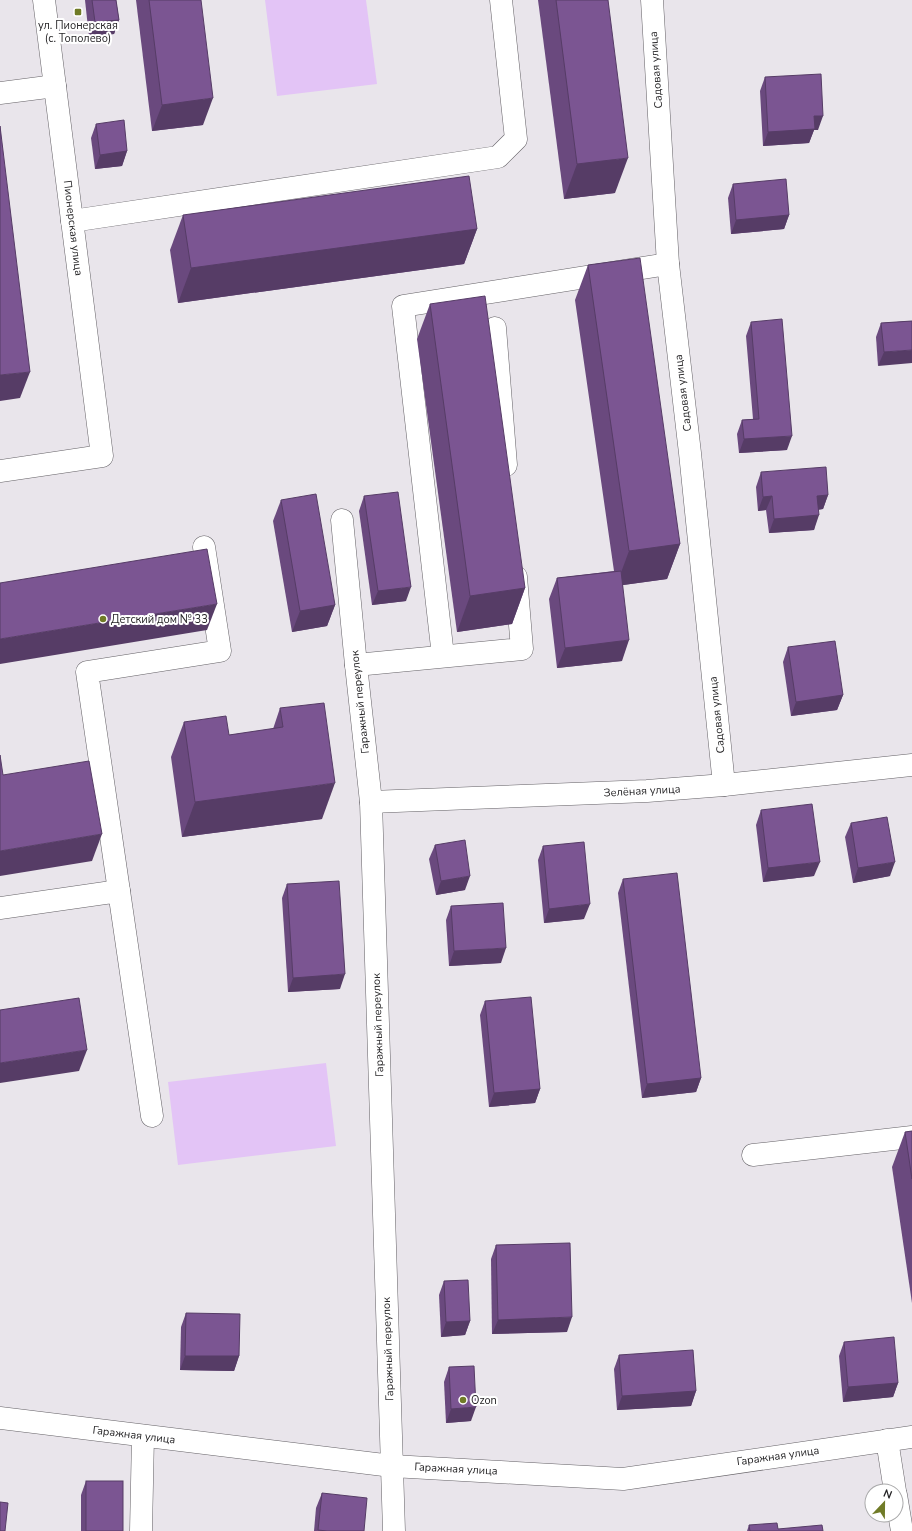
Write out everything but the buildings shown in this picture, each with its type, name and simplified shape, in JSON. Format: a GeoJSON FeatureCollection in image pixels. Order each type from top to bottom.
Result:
{"type":"FeatureCollection","features":[{"type":"Feature","properties":{"kind":"street","name":"Пионерская улица"},"geometry":{"type":"LineString","coordinates":[[0,471],[102,456],[44,0]]}},
{"type":"Feature","properties":{"kind":"street"},"geometry":{"type":"LineString","coordinates":[[72,221],[498,157],[516,139],[501,0]]}},
{"type":"Feature","properties":{"kind":"street","name":"Садовая улица"},"geometry":{"type":"LineString","coordinates":[[652,0],[668,264],[692,469],[724,785]]}},
{"type":"Feature","properties":{"kind":"street"},"geometry":{"type":"LineString","coordinates":[[0,93],[55,86]]}},
{"type":"Feature","properties":{"kind":"street"},"geometry":{"type":"LineString","coordinates":[[444,656],[403,306],[668,264]]}},
{"type":"Feature","properties":{"kind":"street"},"geometry":{"type":"LineString","coordinates":[[495,328],[508,484]]}},
{"type":"Feature","properties":{"kind":"street","name":"Гаражный переулок"},"geometry":{"type":"LineString","coordinates":[[342,520],[371,802],[394,1531]]}},
{"type":"Feature","properties":{"kind":"street"},"geometry":{"type":"LineString","coordinates":[[152,1116],[87,672],[220,651],[204,547]]}},
{"type":"Feature","properties":{"kind":"street"},"geometry":{"type":"LineString","coordinates":[[356,665],[522,648],[514,555]]}},
{"type":"Feature","properties":{"kind":"street","name":"Зелёная улица"},"geometry":{"type":"LineString","coordinates":[[371,802],[647,791],[724,785],[912,765]]}},
{"type":"Feature","properties":{"kind":"street"},"geometry":{"type":"LineString","coordinates":[[0,908],[119,891]]}},
{"type":"Feature","properties":{"kind":"street"},"geometry":{"type":"LineString","coordinates":[[754,1155],[912,1137]]}},
{"type":"Feature","properties":{"kind":"street","name":"Гаражная улица"},"geometry":{"type":"LineString","coordinates":[[0,1418],[392,1466],[623,1479],[912,1437]]}},
{"type":"Feature","properties":{"kind":"street"},"geometry":{"type":"LineString","coordinates":[[141,1531],[143,1436]]}},
{"type":"Feature","properties":{"kind":"street"},"geometry":{"type":"LineString","coordinates":[[887,1440],[894,1483]]}},
{"type":"Feature","properties":{"kind":"shaded area"},"geometry":{"type":"Polygon","coordinates":[[[265,0],[366,0],[377,84],[277,96],[265,0]]]}},
{"type":"Feature","properties":{"kind":"shaded area"},"geometry":{"type":"Polygon","coordinates":[[[326,1063],[336,1146],[178,1165],[168,1082],[326,1063]]]}},
{"type":"Feature","properties":{"kind":"place","name":"ул. Пионерская (с. Тополево)"},"geometry":{"type":"Point","coordinates":[78,12]}},
{"type":"Feature","properties":{"kind":"place","name":"Детский дом № 33"},"geometry":{"type":"Point","coordinates":[103,619]}},
{"type":"Feature","properties":{"kind":"place","name":"Ozon"},"geometry":{"type":"Point","coordinates":[463,1400]}}]}
